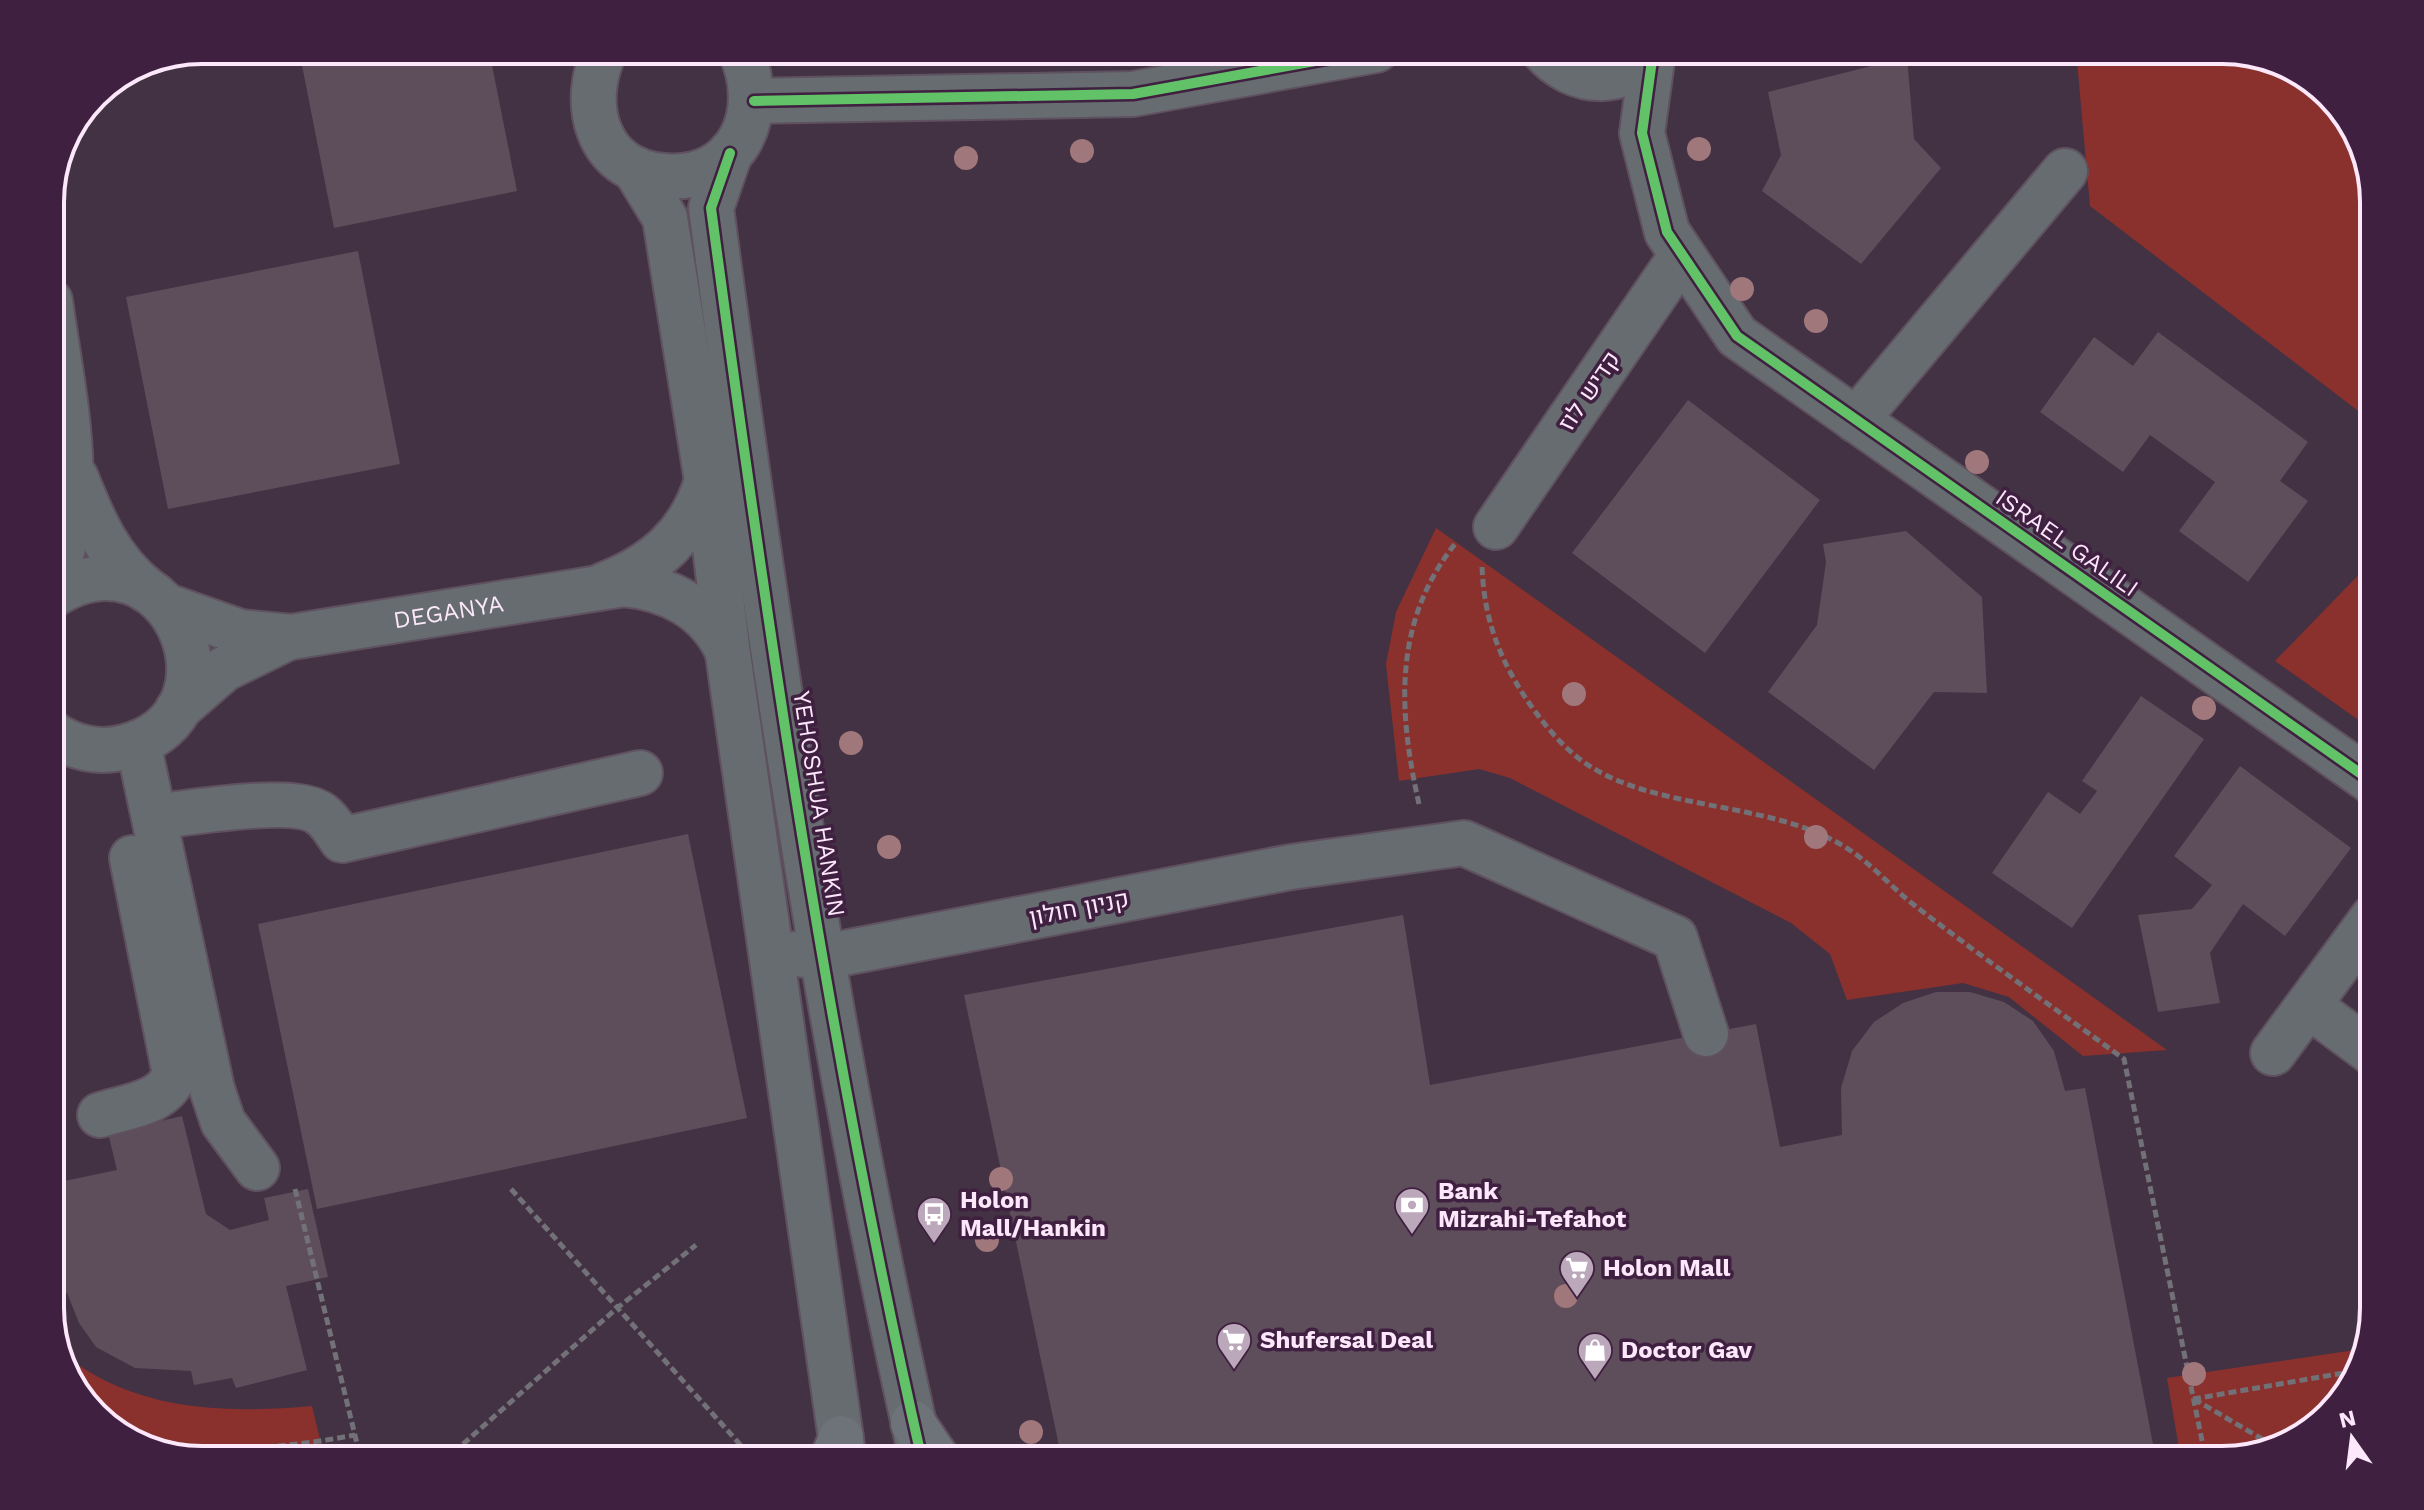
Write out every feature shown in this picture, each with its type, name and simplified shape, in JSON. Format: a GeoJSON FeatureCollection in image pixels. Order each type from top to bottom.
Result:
{"type":"FeatureCollection","features":[{"type":"Feature","properties":{"kind":"street"},"geometry":{"type":"LineString","coordinates":[[599,64],[594,74],[591,101],[597,128],[613,151],[635,169],[665,218],[707,481],[728,654],[838,1446]]}},
{"type":"Feature","properties":{"kind":"street"},"geometry":{"type":"LineString","coordinates":[[747,64],[752,74],[754,101],[1133,94],[1299,64]]}},
{"type":"Feature","properties":{"kind":"street"},"geometry":{"type":"LineString","coordinates":[[1560,64],[1642,133]]}},
{"type":"Feature","properties":{"kind":"street"},"geometry":{"type":"LineString","coordinates":[[1563,64],[1613,78],[1641,64]]}},
{"type":"Feature","properties":{"kind":"street"},"geometry":{"type":"LineString","coordinates":[[1652,64],[1642,133],[1667,232],[1682,255]]}},
{"type":"Feature","properties":{"kind":"street","name":"YEHOSHUA HANKIN"},"geometry":{"type":"LineString","coordinates":[[754,101],[747,130],[730,153],[711,208],[759,564],[824,956],[918,1442]]}},
{"type":"Feature","properties":{"kind":"street"},"geometry":{"type":"LineString","coordinates":[[635,169],[663,176],[686,174],[707,169],[730,153]]}},
{"type":"Feature","properties":{"kind":"street"},"geometry":{"type":"LineString","coordinates":[[1856,420],[2065,171]]}},
{"type":"Feature","properties":{"kind":"street","name":"ISRAEL GALILI"},"geometry":{"type":"LineString","coordinates":[[1682,255],[1737,336],[2360,773]]}},
{"type":"Feature","properties":{"kind":"street","name":"קדיש לוז"},"geometry":{"type":"LineString","coordinates":[[1488,535],[1682,255]]}},
{"type":"Feature","properties":{"kind":"street","name":"DEGANYA"},"geometry":{"type":"LineString","coordinates":[[64,407],[72,468],[70,525],[64,544]]}},
{"type":"Feature","properties":{"kind":"street","name":"DEGANYA"},"geometry":{"type":"LineString","coordinates":[[72,468],[108,548],[125,571],[158,599],[228,629],[291,637]]}},
{"type":"Feature","properties":{"kind":"street","name":"DEGANYA"},"geometry":{"type":"LineString","coordinates":[[604,585],[633,573],[671,546],[699,507],[707,481]]}},
{"type":"Feature","properties":{"kind":"street"},"geometry":{"type":"LineString","coordinates":[[64,589],[97,578],[123,580],[158,599],[183,630],[190,657],[188,684],[178,709]]}},
{"type":"Feature","properties":{"kind":"street","name":"DEGANYA"},"geometry":{"type":"LineString","coordinates":[[124,746],[160,729],[178,709],[236,662],[291,637],[604,585],[643,586],[688,604],[711,625],[728,654]]}},
{"type":"Feature","properties":{"kind":"street"},"geometry":{"type":"LineString","coordinates":[[64,740],[83,748],[124,746]]}},
{"type":"Feature","properties":{"kind":"street"},"geometry":{"type":"LineString","coordinates":[[124,746],[154,817],[212,1089],[228,1131],[257,1168]]}},
{"type":"Feature","properties":{"kind":"street"},"geometry":{"type":"LineString","coordinates":[[100,1115],[157,1097],[169,1089],[175,1074],[124,746]]}},
{"type":"Feature","properties":{"kind":"street"},"geometry":{"type":"LineString","coordinates":[[154,817],[268,805],[295,806],[321,813],[342,840],[640,773]]}},
{"type":"Feature","properties":{"kind":"street","name":"קניון חולון"},"geometry":{"type":"LineString","coordinates":[[767,926],[784,953],[824,956],[1291,867],[1464,843],[1675,938],[1706,1034]]}},
{"type":"Feature","properties":{"kind":"street"},"geometry":{"type":"LineString","coordinates":[[2273,1053],[2360,935]]}},
{"type":"Feature","properties":{"kind":"street"},"geometry":{"type":"LineString","coordinates":[[2309,1006],[2360,1044]]}},
{"type":"Feature","properties":{"kind":"path"},"geometry":{"type":"LineString","coordinates":[[1429,848],[1410,762],[1404,661],[1416,613],[1455,544],[1488,535],[1483,603],[1493,636],[1511,675],[1538,716],[1577,757],[1615,778],[1657,792],[1755,813],[1804,828],[1842,845],[1873,867],[1912,903],[2124,1059],[2203,1446]]}},
{"type":"Feature","properties":{"kind":"path"},"geometry":{"type":"LineString","coordinates":[[257,1168],[290,1166],[358,1446]]}},
{"type":"Feature","properties":{"kind":"path"},"geometry":{"type":"LineString","coordinates":[[511,1189],[741,1446]]}},
{"type":"Feature","properties":{"kind":"path"},"geometry":{"type":"LineString","coordinates":[[461,1446],[616,1309],[696,1245]]}},
{"type":"Feature","properties":{"kind":"path"},"geometry":{"type":"LineString","coordinates":[[2193,1399],[2343,1373]]}},
{"type":"Feature","properties":{"kind":"path"},"geometry":{"type":"LineString","coordinates":[[2193,1399],[2263,1439]]}},
{"type":"Feature","properties":{"kind":"path"},"geometry":{"type":"LineString","coordinates":[[297,1446],[355,1435]]}},
{"type":"Feature","properties":{"kind":"path"},"geometry":{"type":"LineString","coordinates":[[162,1440],[206,1446]]}},
{"type":"Feature","properties":{"kind":"shaded area"},"geometry":{"type":"Polygon","coordinates":[[[2077,64],[2240,65],[2275,75],[2313,98],[2337,125],[2346,141],[2360,193],[2360,412],[2090,206],[2077,64]]]}},
{"type":"Feature","properties":{"kind":"shaded area"},"geometry":{"type":"Polygon","coordinates":[[[1436,528],[2167,1050],[2083,1056],[2009,997],[1963,983],[1847,1000],[1830,954],[1791,923],[1510,778],[1479,769],[1399,781],[1386,664],[1396,612],[1436,528]]]}},
{"type":"Feature","properties":{"kind":"shaded area"},"geometry":{"type":"Polygon","coordinates":[[[2360,573],[2360,721],[2275,661],[2360,573]]]}},
{"type":"Feature","properties":{"kind":"shaded area"},"geometry":{"type":"Polygon","coordinates":[[[2353,1350],[2341,1377],[2326,1398],[2312,1398],[2312,1412],[2291,1427],[2240,1445],[2179,1446],[2167,1378],[2353,1350]]]}},
{"type":"Feature","properties":{"kind":"shaded area"},"geometry":{"type":"Polygon","coordinates":[[[75,1362],[118,1386],[180,1404],[246,1409],[312,1406],[322,1446],[184,1445],[149,1435],[118,1417],[104,1406],[87,1385],[75,1362]]]}},
{"type":"Feature","properties":{"kind":"building"},"geometry":{"type":"Polygon","coordinates":[[[302,64],[492,64],[517,191],[334,228],[302,64]]]}},
{"type":"Feature","properties":{"kind":"building"},"geometry":{"type":"Polygon","coordinates":[[[1879,64],[1908,64],[1914,139],[1941,168],[1861,264],[1762,191],[1781,155],[1768,92],[1879,64]]]}},
{"type":"Feature","properties":{"kind":"building"},"geometry":{"type":"Polygon","coordinates":[[[358,251],[400,464],[168,509],[126,297],[358,251]]]}},
{"type":"Feature","properties":{"kind":"building"},"geometry":{"type":"Polygon","coordinates":[[[2158,332],[2308,442],[2280,481],[2308,501],[2248,582],[2179,531],[2215,482],[2150,435],[2123,472],[2040,412],[2094,337],[2133,366],[2158,332]]]}},
{"type":"Feature","properties":{"kind":"building"},"geometry":{"type":"Polygon","coordinates":[[[1688,400],[1820,500],[1705,653],[1572,553],[1688,400]]]}},
{"type":"Feature","properties":{"kind":"building"},"geometry":{"type":"Polygon","coordinates":[[[1906,531],[1982,597],[1987,693],[1934,692],[1874,770],[1768,692],[1817,625],[1826,562],[1823,544],[1906,531]]]}},
{"type":"Feature","properties":{"kind":"building"},"geometry":{"type":"Polygon","coordinates":[[[2141,696],[2204,739],[2072,928],[1992,873],[2048,792],[2080,814],[2097,791],[2082,781],[2141,696]]]}},
{"type":"Feature","properties":{"kind":"building"},"geometry":{"type":"Polygon","coordinates":[[[2240,766],[2351,848],[2285,936],[2243,904],[2210,953],[2220,1003],[2158,1012],[2138,915],[2192,909],[2212,885],[2174,856],[2240,766]]]}},
{"type":"Feature","properties":{"kind":"building"},"geometry":{"type":"Polygon","coordinates":[[[688,834],[747,1118],[317,1209],[258,924],[688,834]]]}},
{"type":"Feature","properties":{"kind":"building","name":"Holon Mall"},"geometry":{"type":"Polygon","coordinates":[[[1403,915],[1430,1085],[1756,1024],[1780,1147],[1842,1135],[1841,1088],[1852,1051],[1874,1022],[1903,1003],[1936,992],[1970,992],[2004,1002],[2033,1021],[2054,1051],[2065,1091],[2085,1088],[2153,1446],[1059,1446],[964,995],[1403,915]]]}},
{"type":"Feature","properties":{"kind":"building"},"geometry":{"type":"Polygon","coordinates":[[[182,1116],[206,1214],[230,1230],[269,1220],[264,1198],[308,1189],[328,1277],[286,1286],[307,1370],[236,1388],[232,1378],[194,1385],[191,1371],[135,1368],[96,1347],[79,1323],[67,1293],[64,1294],[64,1181],[117,1170],[108,1133],[182,1116]]]}},
{"type":"Feature","properties":{"kind":"cycle path"},"geometry":{"type":"LineString","coordinates":[[754,101],[1133,94],[1299,64]]}},
{"type":"Feature","properties":{"kind":"cycle path"},"geometry":{"type":"LineString","coordinates":[[1651,64],[1642,133],[1667,232],[1737,336],[2360,773]]}},
{"type":"Feature","properties":{"kind":"cycle path"},"geometry":{"type":"LineString","coordinates":[[730,153],[711,208],[754,522],[829,993],[857,1149],[919,1446]]}},
{"type":"Feature","properties":{"kind":"place","name":"Bank Mizrahi-Tefahot"},"geometry":{"type":"Point","coordinates":[1412,1236]}},
{"type":"Feature","properties":{"kind":"place","name":"Holon Mall/Hankin"},"geometry":{"type":"Point","coordinates":[934,1245]}},
{"type":"Feature","properties":{"kind":"place","name":"Holon Mall"},"geometry":{"type":"Point","coordinates":[1577,1299]}},
{"type":"Feature","properties":{"kind":"place","name":"Shufersal Deal"},"geometry":{"type":"Point","coordinates":[1234,1371]}},
{"type":"Feature","properties":{"kind":"place","name":"Doctor Gav"},"geometry":{"type":"Point","coordinates":[1595,1381]}}]}
